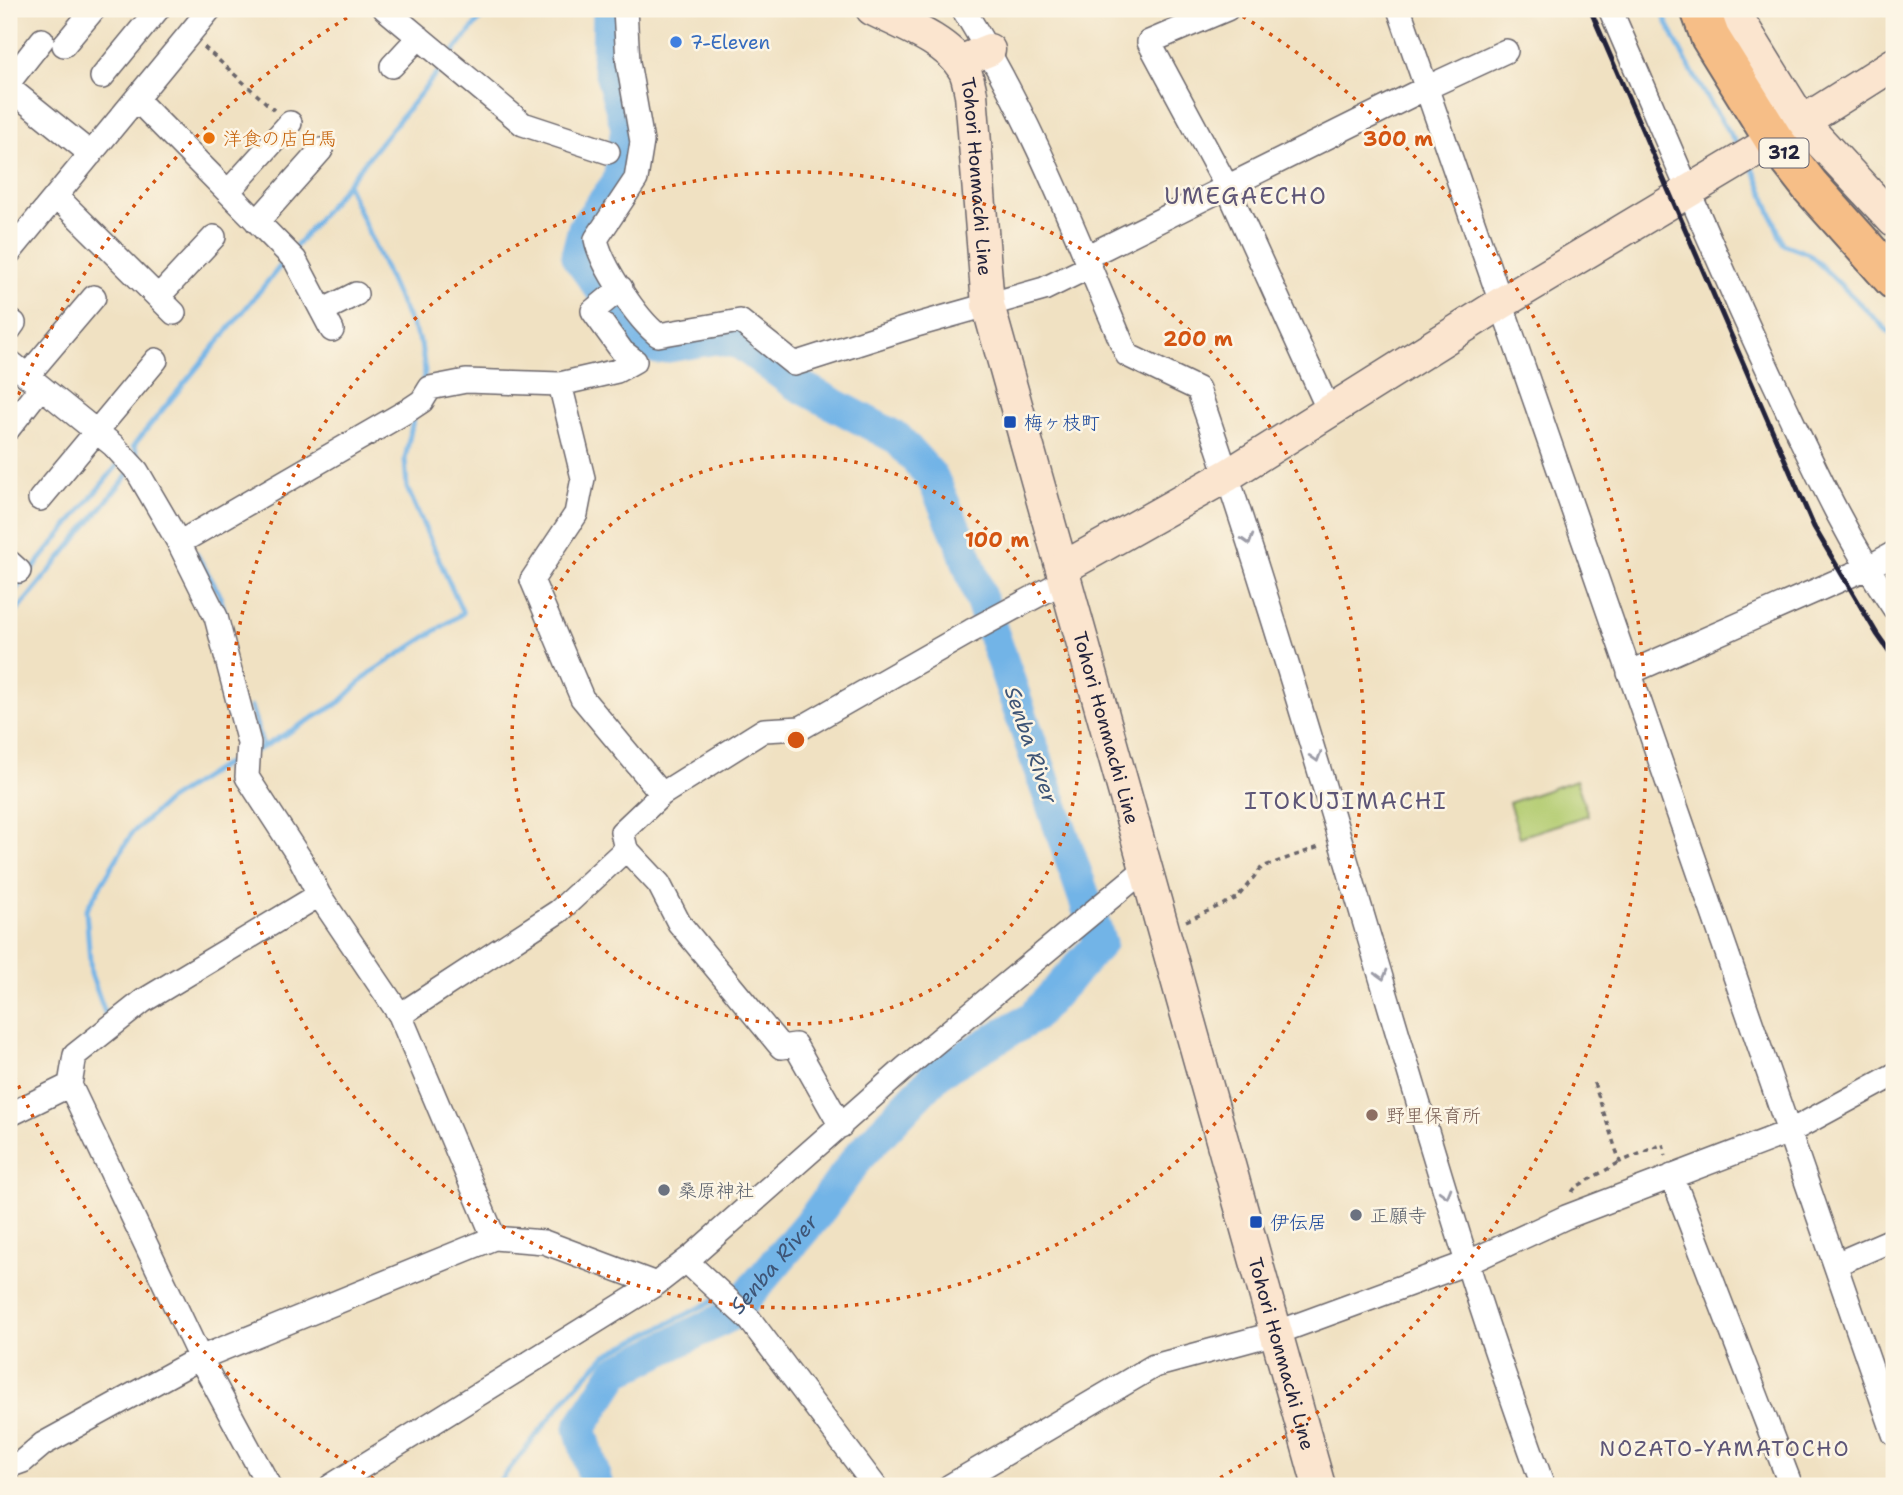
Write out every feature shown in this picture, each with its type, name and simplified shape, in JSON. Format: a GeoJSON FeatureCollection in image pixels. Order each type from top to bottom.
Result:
{"type":"FeatureCollection","features":[{"type":"Feature","properties":{"kind":"highway","name":"312"},"geometry":{"type":"LineString","coordinates":[[1700,9],[1710,37],[1788,131],[1810,186],[1894,280]]}},
{"type":"Feature","properties":{"kind":"main road","name":"Tohori Honmachi Line"},"geometry":{"type":"LineString","coordinates":[[872,9],[939,44],[964,69],[971,94],[988,305],[1319,1486]]}},
{"type":"Feature","properties":{"kind":"main road"},"geometry":{"type":"LineString","coordinates":[[1735,9],[1788,131],[1894,221]]}},
{"type":"Feature","properties":{"kind":"main road"},"geometry":{"type":"LineString","coordinates":[[959,62],[989,50]]}},
{"type":"Feature","properties":{"kind":"main road"},"geometry":{"type":"LineString","coordinates":[[1065,574],[1228,475],[1500,303],[1788,131],[1894,64]]}},
{"type":"Feature","properties":{"kind":"street"},"geometry":{"type":"LineString","coordinates":[[9,82],[94,9]]}},
{"type":"Feature","properties":{"kind":"street"},"geometry":{"type":"LineString","coordinates":[[102,77],[158,9]]}},
{"type":"Feature","properties":{"kind":"street"},"geometry":{"type":"LineString","coordinates":[[9,253],[210,9]]}},
{"type":"Feature","properties":{"kind":"street"},"geometry":{"type":"LineString","coordinates":[[385,9],[523,124],[608,152]]}},
{"type":"Feature","properties":{"kind":"street"},"geometry":{"type":"LineString","coordinates":[[625,9],[628,62],[642,142],[636,179],[596,239],[599,254],[621,288],[649,328],[658,334],[740,321],[794,364],[1044,289],[1089,267]]}},
{"type":"Feature","properties":{"kind":"street"},"geometry":{"type":"LineString","coordinates":[[963,9],[989,50],[1039,151],[1127,355],[1198,389],[1228,475],[1342,839],[1467,1264],[1543,1486]]}},
{"type":"Feature","properties":{"kind":"street"},"geometry":{"type":"LineString","coordinates":[[1227,9],[1149,42],[1227,187],[1329,411]]}},
{"type":"Feature","properties":{"kind":"street"},"geometry":{"type":"LineString","coordinates":[[1399,9],[1894,1434]]}},
{"type":"Feature","properties":{"kind":"street"},"geometry":{"type":"LineString","coordinates":[[1610,9],[1743,318],[1834,511],[1894,608]]}},
{"type":"Feature","properties":{"kind":"street"},"geometry":{"type":"LineString","coordinates":[[392,66],[419,37]]}},
{"type":"Feature","properties":{"kind":"street"},"geometry":{"type":"LineString","coordinates":[[1089,267],[1090,255],[1506,51]]}},
{"type":"Feature","properties":{"kind":"street"},"geometry":{"type":"LineString","coordinates":[[9,88],[91,154]]}},
{"type":"Feature","properties":{"kind":"street"},"geometry":{"type":"LineString","coordinates":[[136,99],[290,254],[327,320],[356,294]]}},
{"type":"Feature","properties":{"kind":"street"},"geometry":{"type":"LineString","coordinates":[[228,192],[289,123]]}},
{"type":"Feature","properties":{"kind":"street"},"geometry":{"type":"LineString","coordinates":[[257,222],[321,150]]}},
{"type":"Feature","properties":{"kind":"street"},"geometry":{"type":"LineString","coordinates":[[56,196],[166,305],[214,236]]}},
{"type":"Feature","properties":{"kind":"street"},"geometry":{"type":"LineString","coordinates":[[180,543],[407,411],[422,401],[430,388],[466,380],[560,384],[617,370],[635,361],[622,351],[593,311],[621,288]]}},
{"type":"Feature","properties":{"kind":"street"},"geometry":{"type":"LineString","coordinates":[[9,428],[34,382],[94,297]]}},
{"type":"Feature","properties":{"kind":"street"},"geometry":{"type":"LineString","coordinates":[[40,499],[105,439],[156,360]]}},
{"type":"Feature","properties":{"kind":"street"},"geometry":{"type":"LineString","coordinates":[[9,361],[105,439],[137,471],[180,543],[216,617],[249,743],[247,777],[301,860],[319,895],[400,1015],[494,1238]]}},
{"type":"Feature","properties":{"kind":"street"},"geometry":{"type":"LineString","coordinates":[[560,384],[583,478],[576,514],[532,580],[582,698],[662,794]]}},
{"type":"Feature","properties":{"kind":"street"},"geometry":{"type":"LineString","coordinates":[[1629,673],[1867,568],[1894,553]]}},
{"type":"Feature","properties":{"kind":"street"},"geometry":{"type":"LineString","coordinates":[[841,1126],[795,1045],[781,1047],[679,923],[659,884],[626,849],[622,832],[662,794],[764,730],[801,728],[995,618],[1065,574]]}},
{"type":"Feature","properties":{"kind":"street"},"geometry":{"type":"LineString","coordinates":[[400,1015],[559,911],[626,849]]}},
{"type":"Feature","properties":{"kind":"street"},"geometry":{"type":"LineString","coordinates":[[331,1486],[656,1284],[686,1261],[905,1068],[1144,869]]}},
{"type":"Feature","properties":{"kind":"street"},"geometry":{"type":"LineString","coordinates":[[269,1486],[200,1358],[70,1085],[75,1055],[143,1001],[319,895]]}},
{"type":"Feature","properties":{"kind":"street"},"geometry":{"type":"LineString","coordinates":[[950,1486],[1154,1366],[1276,1333],[1467,1264],[1566,1217],[1789,1132],[1894,1075]]}},
{"type":"Feature","properties":{"kind":"street"},"geometry":{"type":"LineString","coordinates":[[9,1115],[70,1085]]}},
{"type":"Feature","properties":{"kind":"street"},"geometry":{"type":"LineString","coordinates":[[1672,1176],[1791,1486]]}},
{"type":"Feature","properties":{"kind":"street"},"geometry":{"type":"LineString","coordinates":[[9,1466],[23,1461],[43,1444],[200,1358],[494,1238],[544,1241],[656,1284]]}},
{"type":"Feature","properties":{"kind":"street"},"geometry":{"type":"LineString","coordinates":[[1836,1264],[1894,1239]]}},
{"type":"Feature","properties":{"kind":"street"},"geometry":{"type":"LineString","coordinates":[[686,1261],[750,1320],[875,1486]]}},
{"type":"Feature","properties":{"kind":"path"},"geometry":{"type":"LineString","coordinates":[[190,34],[289,123]]}},
{"type":"Feature","properties":{"kind":"path"},"geometry":{"type":"LineString","coordinates":[[1165,931],[1237,898],[1262,867],[1342,839]]}},
{"type":"Feature","properties":{"kind":"path"},"geometry":{"type":"LineString","coordinates":[[1594,1083],[1620,1162]]}},
{"type":"Feature","properties":{"kind":"path"},"geometry":{"type":"LineString","coordinates":[[1566,1217],[1569,1197],[1576,1187],[1620,1162],[1663,1144],[1672,1176]]}},
{"type":"Feature","properties":{"kind":"green space"},"geometry":{"type":"Polygon","coordinates":[[[1576,780],[1588,815],[1520,837],[1509,803],[1576,780]]]}},
{"type":"Feature","properties":{"kind":"waterway"},"geometry":{"type":"LineString","coordinates":[[451,55],[488,9]]}},
{"type":"Feature","properties":{"kind":"waterway","name":"Senba River"},"geometry":{"type":"LineString","coordinates":[[597,1486],[580,1428],[616,1372],[731,1315],[817,1214],[859,1156],[940,1071],[1033,1017],[1100,943],[961,542],[932,477],[897,438],[794,383],[740,343],[716,338],[657,348],[636,337],[577,256],[584,228],[619,181],[627,128],[608,62],[609,9]]}},
{"type":"Feature","properties":{"kind":"waterway"},"geometry":{"type":"LineString","coordinates":[[1661,9],[1697,81],[1740,149]]}},
{"type":"Feature","properties":{"kind":"waterway"},"geometry":{"type":"LineString","coordinates":[[292,251],[443,66]]}},
{"type":"Feature","properties":{"kind":"waterway"},"geometry":{"type":"LineString","coordinates":[[1751,166],[1783,244],[1809,254],[1894,337]]}},
{"type":"Feature","properties":{"kind":"waterway"},"geometry":{"type":"LineString","coordinates":[[347,184],[421,344],[425,371],[422,385]]}},
{"type":"Feature","properties":{"kind":"waterway"},"geometry":{"type":"LineString","coordinates":[[133,446],[286,259]]}},
{"type":"Feature","properties":{"kind":"waterway"},"geometry":{"type":"LineString","coordinates":[[263,747],[339,703],[370,673],[463,613],[407,488],[405,459],[414,415]]}},
{"type":"Feature","properties":{"kind":"waterway"},"geometry":{"type":"LineString","coordinates":[[134,445],[139,458]]}},
{"type":"Feature","properties":{"kind":"waterway"},"geometry":{"type":"LineString","coordinates":[[9,598],[120,462]]}},
{"type":"Feature","properties":{"kind":"waterway"},"geometry":{"type":"LineString","coordinates":[[9,621],[131,471]]}},
{"type":"Feature","properties":{"kind":"waterway"},"geometry":{"type":"LineString","coordinates":[[196,553],[219,593],[224,610]]}},
{"type":"Feature","properties":{"kind":"waterway"},"geometry":{"type":"LineString","coordinates":[[251,707],[263,747],[255,751]]}},
{"type":"Feature","properties":{"kind":"waterway"},"geometry":{"type":"LineString","coordinates":[[108,1021],[91,974],[86,910],[132,833],[167,801],[225,764],[243,756]]}},
{"type":"Feature","properties":{"kind":"waterway"},"geometry":{"type":"LineString","coordinates":[[728,1293],[741,1285],[770,1252],[817,1214]]}},
{"type":"Feature","properties":{"kind":"waterway"},"geometry":{"type":"LineString","coordinates":[[496,1486],[574,1388],[606,1355],[717,1299]]}},
{"type":"Feature","properties":{"kind":"railway"},"geometry":{"type":"LineString","coordinates":[[1590,9],[1814,527],[1894,658]]}},
{"type":"Feature","properties":{"kind":"place","name":"7-Eleven"},"geometry":{"type":"Point","coordinates":[676,42]}},
{"type":"Feature","properties":{"kind":"place","name":"洋食の店白馬"},"geometry":{"type":"Point","coordinates":[209,138]}},
{"type":"Feature","properties":{"kind":"place","name":"梅ヶ枝町"},"geometry":{"type":"Point","coordinates":[1010,422]}},
{"type":"Feature","properties":{"kind":"place","name":"野里保育所"},"geometry":{"type":"Point","coordinates":[1372,1115]}},
{"type":"Feature","properties":{"kind":"place","name":"桑原神社"},"geometry":{"type":"Point","coordinates":[664,1190]}},
{"type":"Feature","properties":{"kind":"place","name":"正願寺"},"geometry":{"type":"Point","coordinates":[1356,1215]}},
{"type":"Feature","properties":{"kind":"place","name":"伊伝居"},"geometry":{"type":"Point","coordinates":[1256,1222]}},
{"type":"Feature","properties":{"kind":"district","name":"UMEGAECHO"},"geometry":{"type":"Point","coordinates":[1246,196]}},
{"type":"Feature","properties":{"kind":"district","name":"ITOKUJIMACHI"},"geometry":{"type":"Point","coordinates":[1346,801]}},
{"type":"Feature","properties":{"kind":"district","name":"NOZATO-YAMATOCHO"},"geometry":{"type":"Point","coordinates":[1725,1449]}}]}
